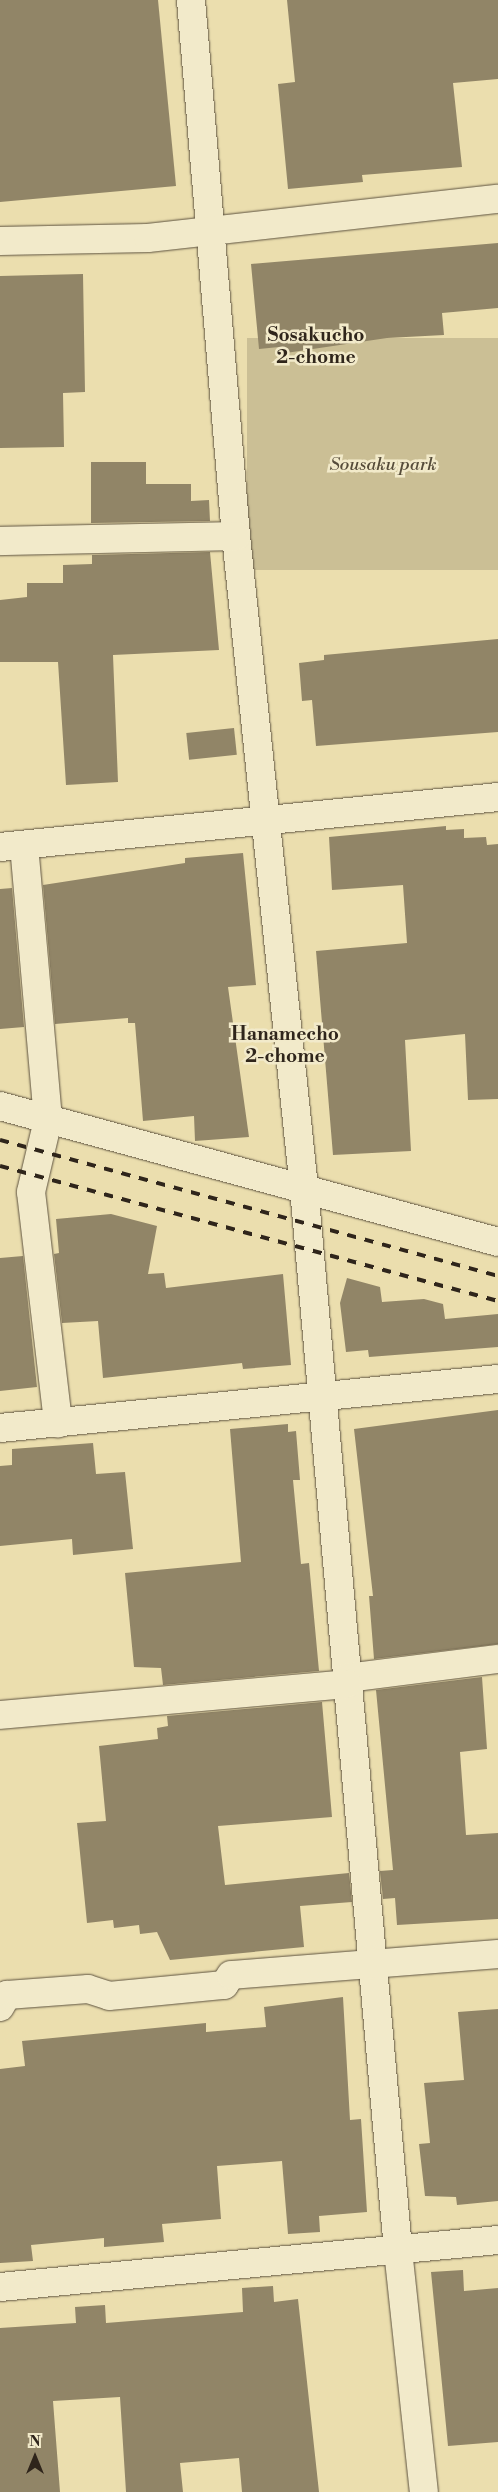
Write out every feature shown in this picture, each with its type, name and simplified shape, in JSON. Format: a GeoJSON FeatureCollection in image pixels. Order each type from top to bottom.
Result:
{"type":"FeatureCollection","features":[{"type":"Feature","properties":{"kind":"street"},"geometry":{"type":"LineString","coordinates":[[191,0],[236,536],[304,1188],[398,2250],[424,2492]]}},
{"type":"Feature","properties":{"kind":"street"},"geometry":{"type":"LineString","coordinates":[[0,241],[148,238],[498,199]]}},
{"type":"Feature","properties":{"kind":"street"},"geometry":{"type":"LineString","coordinates":[[0,541],[236,536]]}},
{"type":"Feature","properties":{"kind":"street"},"geometry":{"type":"LineString","coordinates":[[58,1423],[31,1192],[48,1120],[12,846],[266,822],[498,797]]}},
{"type":"Feature","properties":{"kind":"street"},"geometry":{"type":"LineString","coordinates":[[0,1106],[498,1242]]}},
{"type":"Feature","properties":{"kind":"street"},"geometry":{"type":"LineString","coordinates":[[0,1428],[498,1378]]}},
{"type":"Feature","properties":{"kind":"street"},"geometry":{"type":"LineString","coordinates":[[0,1715],[347,1681],[498,1659]]}},
{"type":"Feature","properties":{"kind":"street"},"geometry":{"type":"LineString","coordinates":[[0,2007],[7,1995],[88,1989],[109,1996],[224,1985],[231,1975],[498,1954]]}},
{"type":"Feature","properties":{"kind":"street"},"geometry":{"type":"LineString","coordinates":[[0,2287],[498,2240]]}},
{"type":"Feature","properties":{"kind":"green space","name":"Sousaku park"},"geometry":{"type":"Polygon","coordinates":[[[247,338],[498,338],[498,570],[247,570],[247,338]]]}},
{"type":"Feature","properties":{"kind":"building"},"geometry":{"type":"Polygon","coordinates":[[[0,0],[158,0],[176,186],[0,202],[0,0]]]}},
{"type":"Feature","properties":{"kind":"building"},"geometry":{"type":"Polygon","coordinates":[[[287,0],[498,0],[498,79],[453,83],[462,167],[362,175],[363,182],[288,189],[278,84],[295,82],[287,0]]]}},
{"type":"Feature","properties":{"kind":"building"},"geometry":{"type":"Polygon","coordinates":[[[498,243],[498,308],[442,313],[444,335],[387,338],[279,354],[279,347],[259,349],[251,264],[498,243]]]}},
{"type":"Feature","properties":{"kind":"building"},"geometry":{"type":"Polygon","coordinates":[[[83,274],[85,392],[63,393],[64,447],[0,448],[0,276],[83,274]]]}},
{"type":"Feature","properties":{"kind":"building"},"geometry":{"type":"Polygon","coordinates":[[[91,462],[146,462],[146,484],[191,484],[191,501],[209,500],[210,521],[91,523],[91,462]]]}},
{"type":"Feature","properties":{"kind":"building"},"geometry":{"type":"Polygon","coordinates":[[[210,552],[219,650],[113,655],[118,782],[66,785],[58,662],[0,662],[0,600],[27,597],[27,583],[63,583],[63,565],[92,564],[92,555],[210,552]]]}},
{"type":"Feature","properties":{"kind":"building"},"geometry":{"type":"Polygon","coordinates":[[[498,639],[498,732],[316,746],[312,700],[302,701],[299,663],[324,660],[324,655],[498,639]]]}},
{"type":"Feature","properties":{"kind":"building"},"geometry":{"type":"Polygon","coordinates":[[[234,728],[237,755],[189,760],[186,733],[234,728]]]}},
{"type":"Feature","properties":{"kind":"building"},"geometry":{"type":"Polygon","coordinates":[[[446,826],[446,830],[464,829],[464,838],[486,837],[487,845],[498,844],[498,1099],[468,1100],[465,1034],[405,1040],[411,1151],[333,1155],[316,951],[407,943],[403,885],[332,890],[329,837],[446,826]]]}},
{"type":"Feature","properties":{"kind":"building"},"geometry":{"type":"Polygon","coordinates":[[[243,853],[256,985],[228,987],[249,1137],[195,1141],[194,1116],[143,1121],[135,1023],[128,1023],[128,1018],[55,1024],[43,885],[185,863],[185,858],[243,853]]]}},
{"type":"Feature","properties":{"kind":"building"},"geometry":{"type":"Polygon","coordinates":[[[12,888],[24,1027],[0,1029],[0,889],[12,888]]]}},
{"type":"Feature","properties":{"kind":"building"},"geometry":{"type":"Polygon","coordinates":[[[111,1214],[157,1226],[148,1274],[164,1273],[166,1288],[283,1274],[291,1365],[243,1369],[242,1363],[103,1378],[98,1321],[62,1323],[54,1254],[59,1253],[56,1219],[111,1214]]]}},
{"type":"Feature","properties":{"kind":"building"},"geometry":{"type":"Polygon","coordinates":[[[23,1256],[37,1387],[0,1391],[0,1258],[23,1256]]]}},
{"type":"Feature","properties":{"kind":"building"},"geometry":{"type":"Polygon","coordinates":[[[347,1278],[380,1287],[382,1302],[424,1299],[443,1304],[445,1319],[498,1314],[498,1347],[369,1357],[368,1350],[346,1352],[340,1303],[347,1278]]]}},
{"type":"Feature","properties":{"kind":"building"},"geometry":{"type":"Polygon","coordinates":[[[498,1410],[498,1644],[374,1659],[369,1596],[373,1596],[354,1429],[498,1410]]]}},
{"type":"Feature","properties":{"kind":"building"},"geometry":{"type":"Polygon","coordinates":[[[288,1424],[288,1432],[296,1431],[300,1480],[293,1480],[301,1564],[309,1563],[319,1671],[163,1685],[161,1668],[134,1667],[125,1573],[241,1562],[230,1429],[288,1424]]]}},
{"type":"Feature","properties":{"kind":"building"},"geometry":{"type":"Polygon","coordinates":[[[93,1443],[96,1474],[125,1472],[133,1549],[73,1555],[72,1539],[0,1546],[0,1466],[12,1465],[12,1449],[93,1443]]]}},
{"type":"Feature","properties":{"kind":"building"},"geometry":{"type":"Polygon","coordinates":[[[482,1677],[487,1749],[460,1752],[466,1835],[498,1833],[498,1919],[397,1925],[395,1898],[383,1899],[380,1871],[393,1870],[376,1690],[482,1677]]]}},
{"type":"Feature","properties":{"kind":"building"},"geometry":{"type":"Polygon","coordinates":[[[322,1702],[332,1817],[218,1826],[225,1885],[349,1873],[352,1902],[300,1906],[304,1947],[170,1960],[157,1932],[140,1934],[139,1925],[114,1928],[113,1920],[87,1923],[77,1823],[106,1821],[99,1746],[158,1739],[157,1728],[168,1726],[167,1716],[322,1702]]]}},
{"type":"Feature","properties":{"kind":"building"},"geometry":{"type":"Polygon","coordinates":[[[343,1997],[350,2120],[361,2119],[367,2212],[319,2216],[320,2232],[288,2234],[282,2161],[217,2166],[221,2219],[162,2224],[164,2242],[104,2247],[104,2238],[31,2245],[33,2261],[0,2263],[0,2069],[25,2066],[22,2041],[206,2023],[206,2032],[266,2027],[264,2007],[343,1997]]]}},
{"type":"Feature","properties":{"kind":"building"},"geometry":{"type":"Polygon","coordinates":[[[498,2009],[498,2201],[457,2205],[456,2197],[425,2196],[419,2144],[430,2143],[424,2083],[464,2080],[458,2012],[498,2009]]]}},
{"type":"Feature","properties":{"kind":"building"},"geometry":{"type":"Polygon","coordinates":[[[463,2270],[464,2291],[498,2288],[498,2442],[448,2446],[431,2272],[463,2270]]]}},
{"type":"Feature","properties":{"kind":"building"},"geometry":{"type":"Polygon","coordinates":[[[273,2286],[274,2302],[298,2299],[319,2492],[242,2492],[239,2458],[180,2463],[183,2492],[126,2492],[120,2397],[53,2401],[60,2492],[0,2492],[0,2328],[76,2323],[75,2307],[105,2305],[106,2323],[243,2312],[242,2288],[273,2286]]]}},
{"type":"Feature","properties":{"kind":"railway"},"geometry":{"type":"LineString","coordinates":[[0,1140],[498,1276]]}},
{"type":"Feature","properties":{"kind":"railway"},"geometry":{"type":"LineString","coordinates":[[0,1166],[498,1301]]}},
{"type":"Feature","properties":{"kind":"district","name":"Sosakucho 2-chome"},"geometry":{"type":"Point","coordinates":[316,347]}},
{"type":"Feature","properties":{"kind":"district","name":"Hanamecho 2-chome"},"geometry":{"type":"Point","coordinates":[285,1046]}}]}
